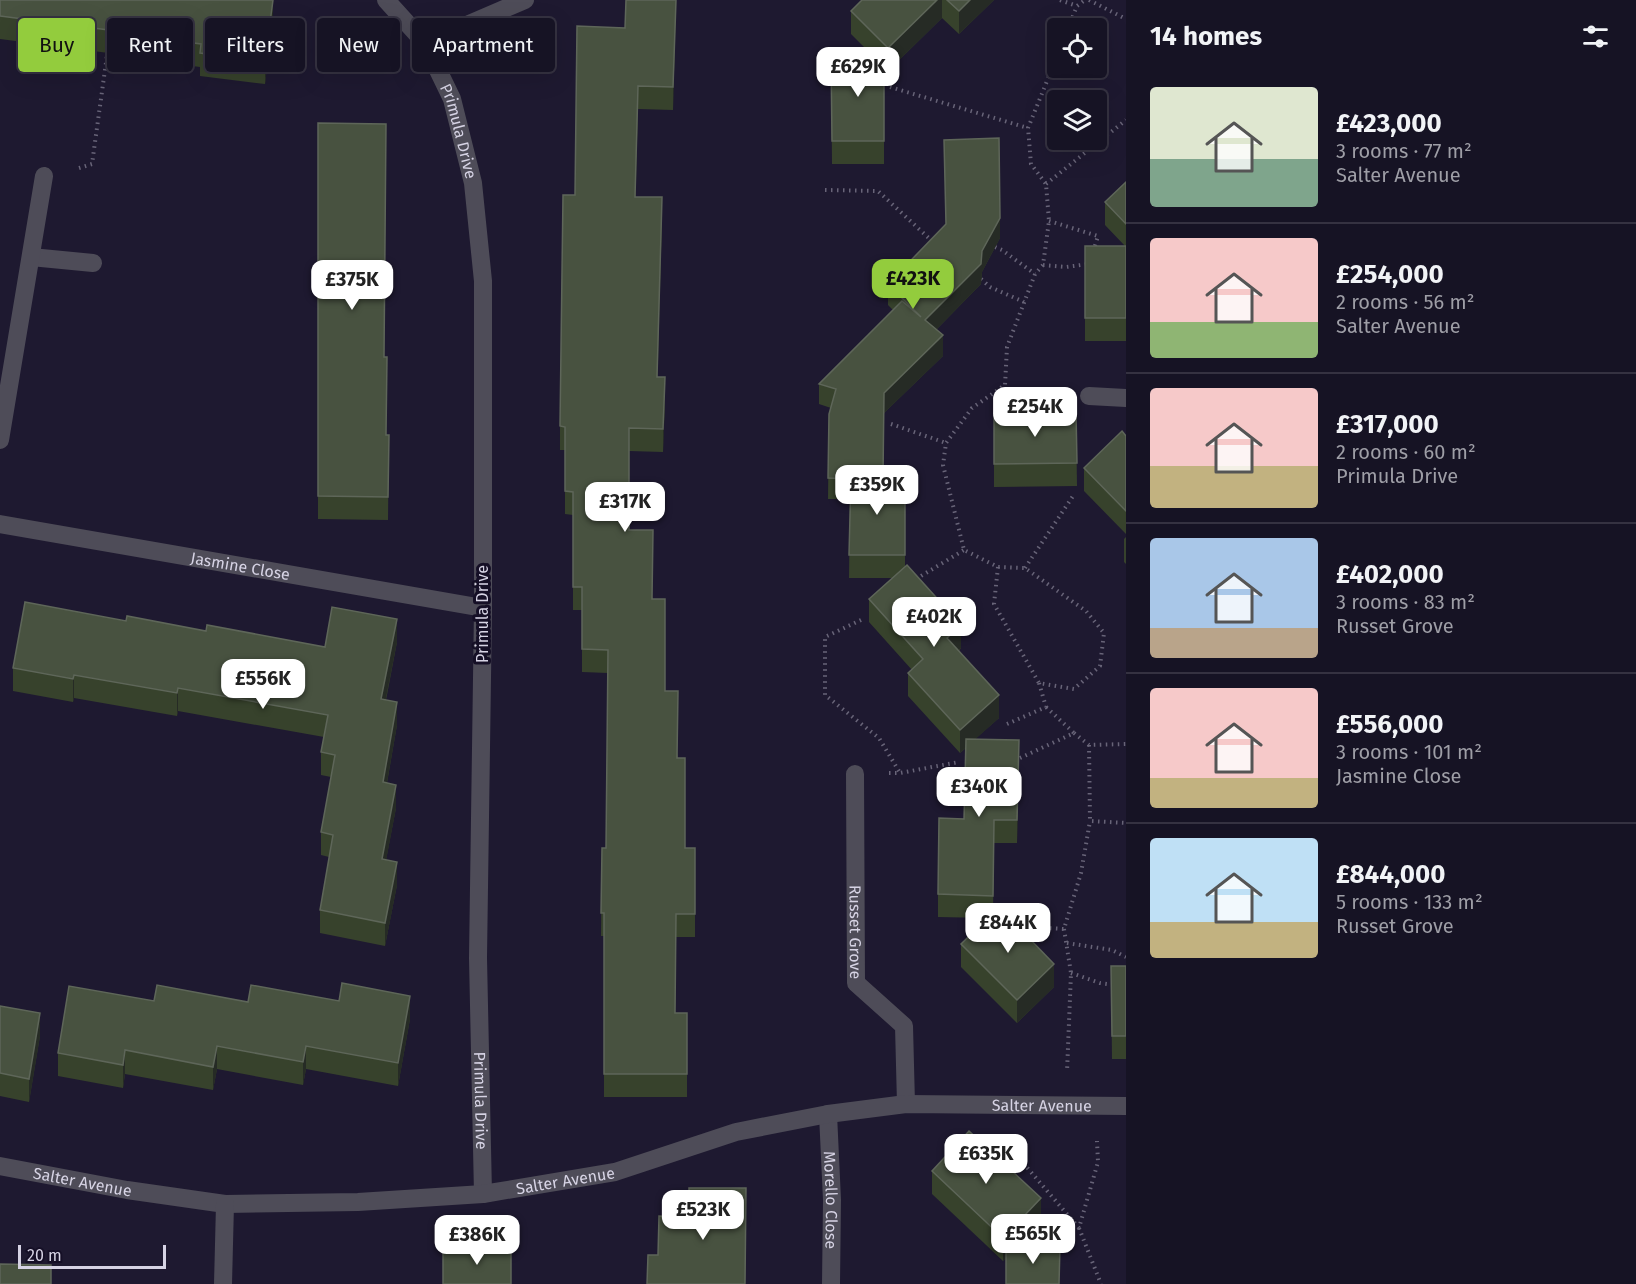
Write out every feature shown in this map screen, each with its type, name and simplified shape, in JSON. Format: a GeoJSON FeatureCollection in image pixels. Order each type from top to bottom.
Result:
{"type":"FeatureCollection","features":[{"type":"Feature","properties":{"kind":"street","name":"Primula Drive"},"geometry":{"type":"LineString","coordinates":[[386,0],[412,29]]}},
{"type":"Feature","properties":{"kind":"street"},"geometry":{"type":"LineString","coordinates":[[483,18],[525,0]]}},
{"type":"Feature","properties":{"kind":"street","name":"Primula Drive"},"geometry":{"type":"LineString","coordinates":[[439,72],[452,99],[473,183],[483,281],[483,608],[478,958],[483,1194]]}},
{"type":"Feature","properties":{"kind":"street"},"geometry":{"type":"LineString","coordinates":[[0,440],[44,176]]}},
{"type":"Feature","properties":{"kind":"street"},"geometry":{"type":"LineString","coordinates":[[30,257],[93,263]]}},
{"type":"Feature","properties":{"kind":"street"},"geometry":{"type":"LineString","coordinates":[[1089,396],[1126,398]]}},
{"type":"Feature","properties":{"kind":"street","name":"Jasmine Close"},"geometry":{"type":"LineString","coordinates":[[0,524],[483,608]]}},
{"type":"Feature","properties":{"kind":"street","name":"Russet Grove"},"geometry":{"type":"LineString","coordinates":[[855,774],[856,983],[904,1026],[906,1104]]}},
{"type":"Feature","properties":{"kind":"street","name":"Salter Avenue"},"geometry":{"type":"LineString","coordinates":[[0,1166],[128,1190],[225,1204],[358,1202],[483,1194],[615,1172],[736,1132],[828,1114],[906,1104],[1126,1106]]}},
{"type":"Feature","properties":{"kind":"street","name":"Morello Close"},"geometry":{"type":"LineString","coordinates":[[828,1114],[832,1200],[831,1284]]}},
{"type":"Feature","properties":{"kind":"street"},"geometry":{"type":"LineString","coordinates":[[224,1284],[225,1204]]}},
{"type":"Feature","properties":{"kind":"path"},"geometry":{"type":"LineString","coordinates":[[1060,0],[1077,6]]}},
{"type":"Feature","properties":{"kind":"path"},"geometry":{"type":"LineString","coordinates":[[1072,18],[1077,6],[1087,0],[1126,19]]}},
{"type":"Feature","properties":{"kind":"path"},"geometry":{"type":"LineString","coordinates":[[44,176],[92,164],[107,54]]}},
{"type":"Feature","properties":{"kind":"path"},"geometry":{"type":"LineString","coordinates":[[1039,683],[1074,688],[1100,666],[1104,633],[1086,611],[1025,568],[998,567],[964,550],[943,465],[946,443],[972,408],[1005,385],[1007,347],[1035,274],[1043,265],[1049,221],[1046,184],[1032,164],[1028,128],[1048,78]]}},
{"type":"Feature","properties":{"kind":"path"},"geometry":{"type":"LineString","coordinates":[[890,87],[1028,128]]}},
{"type":"Feature","properties":{"kind":"path"},"geometry":{"type":"LineString","coordinates":[[1046,184],[1126,120]]}},
{"type":"Feature","properties":{"kind":"path"},"geometry":{"type":"LineString","coordinates":[[825,189],[878,191],[934,243]]}},
{"type":"Feature","properties":{"kind":"path"},"geometry":{"type":"LineString","coordinates":[[1049,221],[1098,236],[1093,254]]}},
{"type":"Feature","properties":{"kind":"path"},"geometry":{"type":"LineString","coordinates":[[995,247],[1035,274]]}},
{"type":"Feature","properties":{"kind":"path"},"geometry":{"type":"LineString","coordinates":[[1043,265],[1066,267],[1091,264]]}},
{"type":"Feature","properties":{"kind":"path"},"geometry":{"type":"LineString","coordinates":[[981,279],[990,287],[1024,302]]}},
{"type":"Feature","properties":{"kind":"path"},"geometry":{"type":"LineString","coordinates":[[891,424],[946,443]]}},
{"type":"Feature","properties":{"kind":"path"},"geometry":{"type":"LineString","coordinates":[[1025,568],[1073,496]]}},
{"type":"Feature","properties":{"kind":"path"},"geometry":{"type":"LineString","coordinates":[[909,583],[964,550]]}},
{"type":"Feature","properties":{"kind":"path"},"geometry":{"type":"LineString","coordinates":[[998,567],[994,604],[1039,683],[1047,707],[1089,745],[1126,744]]}},
{"type":"Feature","properties":{"kind":"path"},"geometry":{"type":"LineString","coordinates":[[861,620],[825,637],[825,696],[879,738],[900,773]]}},
{"type":"Feature","properties":{"kind":"path"},"geometry":{"type":"LineString","coordinates":[[1007,724],[1047,707]]}},
{"type":"Feature","properties":{"kind":"path"},"geometry":{"type":"LineString","coordinates":[[1020,758],[1074,733]]}},
{"type":"Feature","properties":{"kind":"path"},"geometry":{"type":"LineString","coordinates":[[1065,1106],[1071,973],[1064,929],[1081,873],[1090,821],[1089,745]]}},
{"type":"Feature","properties":{"kind":"path"},"geometry":{"type":"LineString","coordinates":[[855,774],[900,773],[959,762]]}},
{"type":"Feature","properties":{"kind":"path"},"geometry":{"type":"LineString","coordinates":[[1090,821],[1126,823]]}},
{"type":"Feature","properties":{"kind":"path"},"geometry":{"type":"LineString","coordinates":[[1007,926],[1064,929]]}},
{"type":"Feature","properties":{"kind":"path"},"geometry":{"type":"LineString","coordinates":[[1067,943],[1112,950],[1126,957]]}},
{"type":"Feature","properties":{"kind":"path"},"geometry":{"type":"LineString","coordinates":[[1071,973],[1100,983],[1117,985]]}},
{"type":"Feature","properties":{"kind":"path"},"geometry":{"type":"LineString","coordinates":[[1006,1105],[1024,1164],[1079,1228],[1101,1284]]}},
{"type":"Feature","properties":{"kind":"path"},"geometry":{"type":"LineString","coordinates":[[1079,1228],[1098,1162],[1097,1106]]}},
{"type":"Feature","properties":{"kind":"building"},"geometry":{"type":"Polygon","coordinates":[[[0,0],[273,0],[271,18],[205,18],[205,54],[200,53],[201,44],[193,43],[193,18],[107,18],[107,30],[95,28],[95,18],[18,18],[0,16],[0,0]]]}},
{"type":"Feature","properties":{"kind":"building"},"geometry":{"type":"Polygon","coordinates":[[[626,0],[676,0],[673,87],[638,86],[635,197],[662,197],[657,377],[665,377],[663,429],[629,428],[629,530],[653,530],[652,599],[665,599],[665,691],[678,691],[677,758],[685,758],[685,848],[695,848],[695,914],[676,914],[675,1013],[687,1013],[687,1074],[604,1074],[604,913],[601,913],[602,848],[606,848],[608,650],[582,649],[582,587],[573,587],[573,492],[565,491],[565,427],[560,426],[563,195],[575,195],[577,26],[625,28],[626,0]]]}},
{"type":"Feature","properties":{"kind":"building"},"geometry":{"type":"Polygon","coordinates":[[[862,0],[937,0],[888,48],[851,11],[862,0]]]}},
{"type":"Feature","properties":{"kind":"building"},"geometry":{"type":"Polygon","coordinates":[[[947,0],[970,0],[959,11],[947,0]]]}},
{"type":"Feature","properties":{"kind":"building"},"geometry":{"type":"Polygon","coordinates":[[[831,56],[884,56],[884,141],[832,141],[831,56]]]}},
{"type":"Feature","properties":{"kind":"building"},"geometry":{"type":"Polygon","coordinates":[[[318,123],[386,124],[384,357],[387,357],[388,497],[318,496],[318,123]]]}},
{"type":"Feature","properties":{"kind":"building"},"geometry":{"type":"Polygon","coordinates":[[[999,138],[1000,218],[982,251],[981,264],[925,320],[943,335],[884,393],[883,477],[828,478],[829,414],[836,389],[819,384],[902,301],[921,317],[888,284],[946,224],[944,140],[999,138]]]}},
{"type":"Feature","properties":{"kind":"building"},"geometry":{"type":"Polygon","coordinates":[[[1126,182],[1126,224],[1105,202],[1126,182]]]}},
{"type":"Feature","properties":{"kind":"building"},"geometry":{"type":"Polygon","coordinates":[[[1085,246],[1126,246],[1126,318],[1085,318],[1085,246]]]}},
{"type":"Feature","properties":{"kind":"building"},"geometry":{"type":"Polygon","coordinates":[[[1076,412],[1077,463],[994,464],[994,413],[1076,412]]]}},
{"type":"Feature","properties":{"kind":"building"},"geometry":{"type":"Polygon","coordinates":[[[1122,431],[1126,436],[1126,511],[1084,468],[1122,431]]]}},
{"type":"Feature","properties":{"kind":"building"},"geometry":{"type":"Polygon","coordinates":[[[851,477],[905,477],[905,555],[849,555],[851,477]]]}},
{"type":"Feature","properties":{"kind":"building"},"geometry":{"type":"Polygon","coordinates":[[[907,565],[961,625],[947,638],[999,695],[960,730],[908,673],[923,659],[869,599],[907,565]]]}},
{"type":"Feature","properties":{"kind":"building"},"geometry":{"type":"Polygon","coordinates":[[[25,602],[126,621],[127,616],[206,631],[207,625],[325,647],[332,607],[397,619],[381,699],[397,702],[383,782],[396,785],[382,859],[397,862],[385,923],[320,910],[333,835],[321,832],[335,755],[321,752],[328,715],[178,688],[177,693],[74,675],[73,679],[13,668],[25,602]]]}},
{"type":"Feature","properties":{"kind":"building"},"geometry":{"type":"Polygon","coordinates":[[[966,739],[1019,740],[1017,820],[994,820],[993,896],[938,894],[939,818],[964,819],[966,739]]]}},
{"type":"Feature","properties":{"kind":"building"},"geometry":{"type":"Polygon","coordinates":[[[999,907],[1054,964],[1017,1000],[961,944],[999,907]]]}},
{"type":"Feature","properties":{"kind":"building"},"geometry":{"type":"Polygon","coordinates":[[[1111,966],[1126,966],[1126,1036],[1112,1036],[1111,966]]]}},
{"type":"Feature","properties":{"kind":"building"},"geometry":{"type":"Polygon","coordinates":[[[342,983],[410,996],[398,1063],[306,1046],[303,1062],[217,1046],[213,1067],[125,1050],[123,1065],[58,1053],[69,986],[154,1001],[157,985],[248,1002],[251,985],[339,1001],[342,983]]]}},
{"type":"Feature","properties":{"kind":"building"},"geometry":{"type":"Polygon","coordinates":[[[0,1006],[40,1013],[29,1079],[0,1073],[0,1006]]]}},
{"type":"Feature","properties":{"kind":"building"},"geometry":{"type":"Polygon","coordinates":[[[969,1131],[1041,1198],[1003,1238],[932,1171],[969,1131]]]}},
{"type":"Feature","properties":{"kind":"building"},"geometry":{"type":"Polygon","coordinates":[[[689,1188],[746,1188],[745,1284],[647,1284],[648,1255],[658,1255],[659,1216],[689,1217],[689,1188]]]}},
{"type":"Feature","properties":{"kind":"building"},"geometry":{"type":"Polygon","coordinates":[[[1006,1246],[1060,1246],[1059,1284],[1006,1284],[1006,1246]]]}},
{"type":"Feature","properties":{"kind":"building"},"geometry":{"type":"Polygon","coordinates":[[[443,1249],[511,1249],[511,1284],[443,1284],[443,1249]]]}},
{"type":"Feature","properties":{"kind":"building"},"geometry":{"type":"Polygon","coordinates":[[[0,1264],[51,1265],[51,1284],[0,1284],[0,1264]]]}}]}
